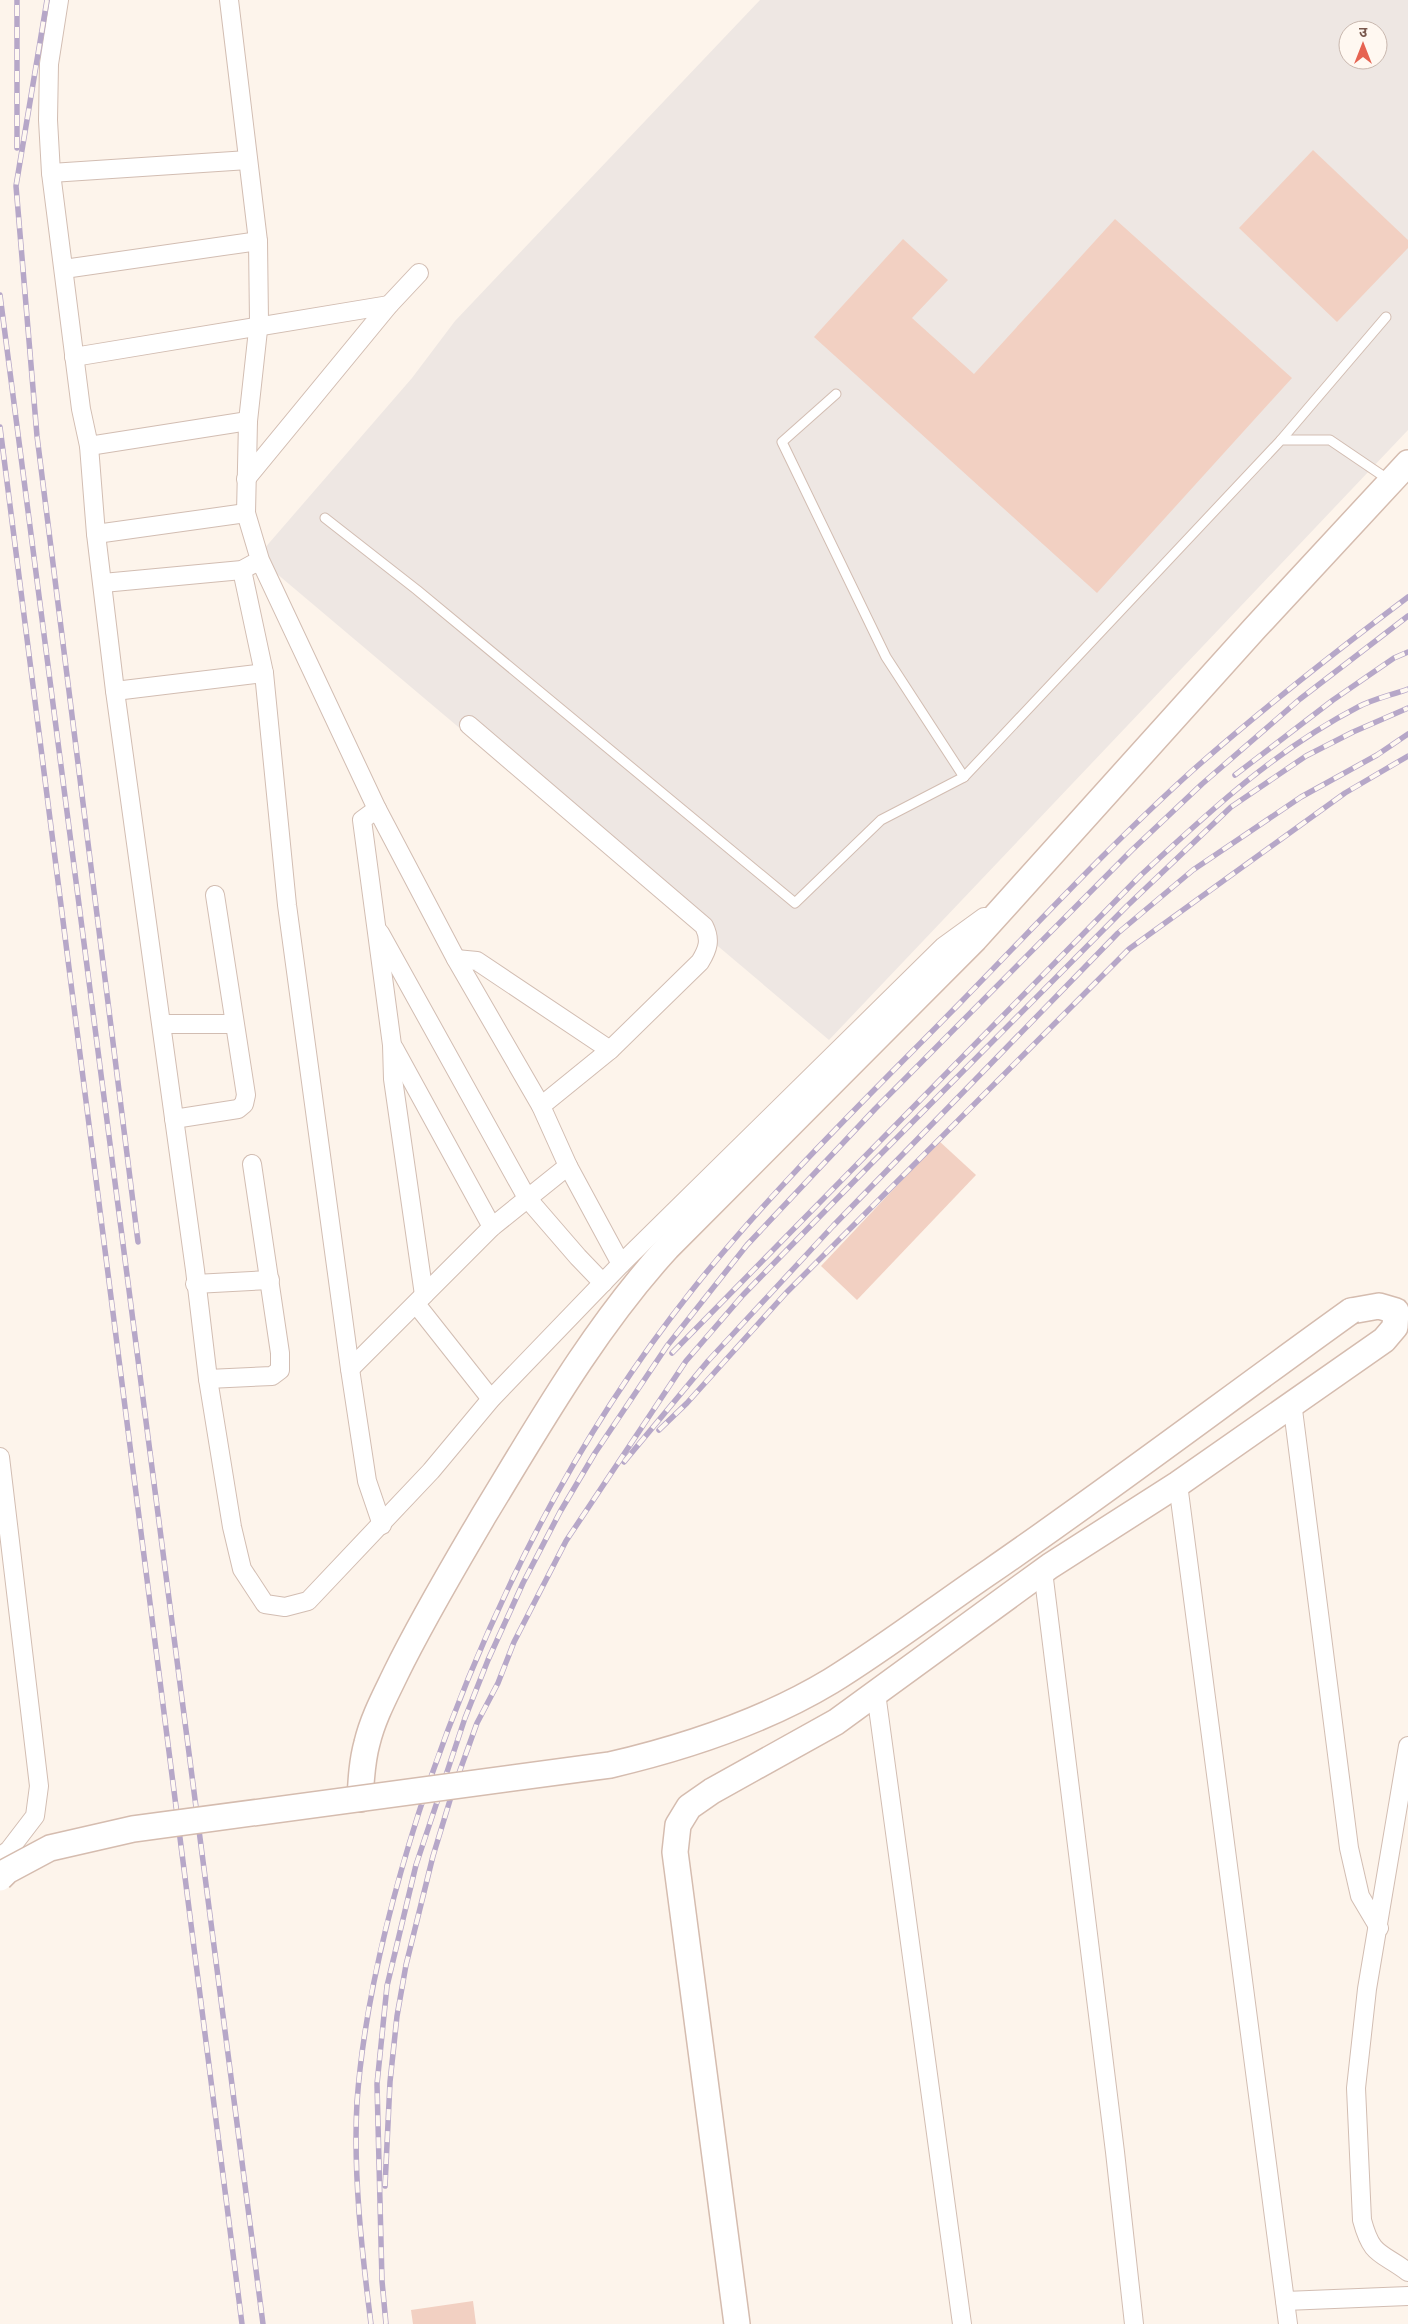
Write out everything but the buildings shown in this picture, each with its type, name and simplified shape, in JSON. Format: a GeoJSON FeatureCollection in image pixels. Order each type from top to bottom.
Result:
{"type":"FeatureCollection","features":[{"type":"Feature","properties":{"kind":"street"},"geometry":{"type":"LineString","coordinates":[[59,0],[49,64],[48,120],[51,173],[81,409],[89,446],[96,534],[115,691],[162,1024],[208,1380],[232,1527],[242,1569],[265,1604],[285,1607],[308,1601],[382,1526],[491,1399],[621,1264],[944,946],[1016,894]]}},
{"type":"Feature","properties":{"kind":"street"},"geometry":{"type":"LineString","coordinates":[[229,0],[258,241],[259,321],[248,421],[246,513],[260,560],[376,809],[456,959],[542,1106],[568,1166],[621,1264]]}},
{"type":"Feature","properties":{"kind":"street"},"geometry":{"type":"LineString","coordinates":[[51,173],[248,160]]}},
{"type":"Feature","properties":{"kind":"street"},"geometry":{"type":"LineString","coordinates":[[64,269],[258,241]]}},
{"type":"Feature","properties":{"kind":"street"},"geometry":{"type":"LineString","coordinates":[[246,479],[389,305],[419,273]]}},
{"type":"Feature","properties":{"kind":"street"},"geometry":{"type":"LineString","coordinates":[[74,358],[389,305]]}},
{"type":"Feature","properties":{"kind":"street"},"geometry":{"type":"LineString","coordinates":[[89,446],[248,421]]}},
{"type":"Feature","properties":{"kind":"street"},"geometry":{"type":"LineString","coordinates":[[360,1799],[364,1758],[376,1713],[423,1618],[528,1442],[608,1319],[633,1285],[667,1248],[968,946],[1255,628],[1408,463]]}},
{"type":"Feature","properties":{"kind":"street"},"geometry":{"type":"LineString","coordinates":[[96,534],[246,513]]}},
{"type":"Feature","properties":{"kind":"street"},"geometry":{"type":"LineString","coordinates":[[102,583],[242,570],[260,560]]}},
{"type":"Feature","properties":{"kind":"street"},"geometry":{"type":"LineString","coordinates":[[242,570],[264,673],[287,905],[350,1369],[367,1481],[382,1526]]}},
{"type":"Feature","properties":{"kind":"street"},"geometry":{"type":"LineString","coordinates":[[115,691],[264,673]]}},
{"type":"Feature","properties":{"kind":"street"},"geometry":{"type":"LineString","coordinates":[[469,725],[704,926],[708,934],[709,945],[700,962],[610,1050],[542,1106]]}},
{"type":"Feature","properties":{"kind":"street"},"geometry":{"type":"LineString","coordinates":[[376,809],[362,820],[392,1045],[393,1079],[420,1299],[491,1399]]}},
{"type":"Feature","properties":{"kind":"street"},"geometry":{"type":"LineString","coordinates":[[174,1119],[238,1109],[244,1104],[246,1096],[215,895]]}},
{"type":"Feature","properties":{"kind":"street"},"geometry":{"type":"LineString","coordinates":[[375,924],[527,1198],[603,1283]]}},
{"type":"Feature","properties":{"kind":"street"},"geometry":{"type":"LineString","coordinates":[[456,959],[477,961],[610,1050]]}},
{"type":"Feature","properties":{"kind":"street"},"geometry":{"type":"LineString","coordinates":[[162,1024],[234,1024]]}},
{"type":"Feature","properties":{"kind":"street"},"geometry":{"type":"LineString","coordinates":[[392,1045],[492,1227]]}},
{"type":"Feature","properties":{"kind":"street"},"geometry":{"type":"LineString","coordinates":[[208,1380],[272,1376],[280,1370],[280,1353],[252,1164]]}},
{"type":"Feature","properties":{"kind":"street"},"geometry":{"type":"LineString","coordinates":[[350,1369],[492,1227],[568,1166]]}},
{"type":"Feature","properties":{"kind":"street"},"geometry":{"type":"LineString","coordinates":[[195,1284],[270,1280]]}},
{"type":"Feature","properties":{"kind":"street"},"geometry":{"type":"LineString","coordinates":[[0,1878],[7,1871],[50,1848],[133,1829],[610,1766],[723,1733],[779,1708],[830,1681],[1039,1538],[1351,1311],[1379,1306],[1402,1310],[1395,1327],[1384,1340],[1292,1402],[1178,1484],[1043,1571],[836,1722],[712,1791],[689,1807],[678,1825],[675,1852],[738,2324]]}},
{"type":"Feature","properties":{"kind":"street"},"geometry":{"type":"LineString","coordinates":[[1292,1402],[1349,1848],[1360,1896],[1378,1928]]}},
{"type":"Feature","properties":{"kind":"street"},"geometry":{"type":"LineString","coordinates":[[0,1457],[4,1521],[39,1786],[35,1816],[9,1850],[0,1857]]}},
{"type":"Feature","properties":{"kind":"street"},"geometry":{"type":"LineString","coordinates":[[1178,1484],[1288,2324]]}},
{"type":"Feature","properties":{"kind":"street"},"geometry":{"type":"LineString","coordinates":[[1043,1571],[1114,2142],[1134,2324]]}},
{"type":"Feature","properties":{"kind":"street"},"geometry":{"type":"LineString","coordinates":[[876,1693],[962,2324]]}},
{"type":"Feature","properties":{"kind":"street"},"geometry":{"type":"LineString","coordinates":[[1408,1746],[1367,1989],[1356,2088],[1362,2220],[1367,2239],[1375,2250],[1408,2272]]}},
{"type":"Feature","properties":{"kind":"street"},"geometry":{"type":"LineString","coordinates":[[1285,2301],[1408,2296]]}},
{"type":"Feature","properties":{"kind":"lane"},"geometry":{"type":"LineString","coordinates":[[325,518],[417,590],[795,903],[881,820],[964,777],[1281,440],[1386,317]]}},
{"type":"Feature","properties":{"kind":"lane"},"geometry":{"type":"LineString","coordinates":[[836,394],[782,442],[886,658],[964,777]]}},
{"type":"Feature","properties":{"kind":"lane"},"geometry":{"type":"LineString","coordinates":[[1281,440],[1330,440],[1391,482]]}},
{"type":"Feature","properties":{"kind":"shaded area"},"geometry":{"type":"Polygon","coordinates":[[[760,0],[1408,0],[1408,430],[829,1040],[257,557],[412,378],[455,321],[760,0]]]}},
{"type":"Feature","properties":{"kind":"railway"},"geometry":{"type":"LineString","coordinates":[[17,0],[17,148]]}},
{"type":"Feature","properties":{"kind":"railway"},"geometry":{"type":"LineString","coordinates":[[47,0],[16,186],[37,436],[138,1242]]}},
{"type":"Feature","properties":{"kind":"railway"},"geometry":{"type":"LineString","coordinates":[[0,295],[263,2324]]}},
{"type":"Feature","properties":{"kind":"railway"},"geometry":{"type":"LineString","coordinates":[[0,427],[242,2324]]}},
{"type":"Feature","properties":{"kind":"railway"},"geometry":{"type":"LineString","coordinates":[[371,2324],[359,2213],[356,2129],[360,2065],[379,1956],[408,1847],[443,1742],[500,1605],[568,1473],[648,1349],[693,1289],[756,1214],[823,1142],[1075,884],[1193,770],[1272,703],[1408,597]]}},
{"type":"Feature","properties":{"kind":"railway"},"geometry":{"type":"LineString","coordinates":[[386,2324],[382,2281],[377,2084],[387,1986],[416,1865],[465,1718],[488,1660],[523,1583],[560,1512],[595,1453],[667,1346],[747,1245],[875,1109],[1132,850],[1202,784],[1300,699],[1408,616]]}},
{"type":"Feature","properties":{"kind":"railway"},"geometry":{"type":"LineString","coordinates":[[1235,775],[1333,700],[1394,658],[1408,652]]}},
{"type":"Feature","properties":{"kind":"railway"},"geometry":{"type":"LineString","coordinates":[[672,1353],[1141,875],[1192,828],[1271,762],[1328,724],[1376,699],[1408,689]]}},
{"type":"Feature","properties":{"kind":"railway"},"geometry":{"type":"LineString","coordinates":[[385,2186],[390,2082],[397,2016],[406,1965],[433,1856],[454,1787],[477,1723],[498,1683],[514,1642],[566,1541],[686,1361],[743,1295],[870,1165],[1127,906],[1231,807],[1306,756],[1353,732],[1408,708]]}},
{"type":"Feature","properties":{"kind":"railway"},"geometry":{"type":"LineString","coordinates":[[624,1462],[708,1361],[833,1226],[1118,933],[1193,870],[1301,797],[1377,755],[1408,734]]}},
{"type":"Feature","properties":{"kind":"railway"},"geometry":{"type":"LineString","coordinates":[[659,1430],[687,1403],[786,1293],[1129,949],[1345,793],[1408,756]]}}]}
